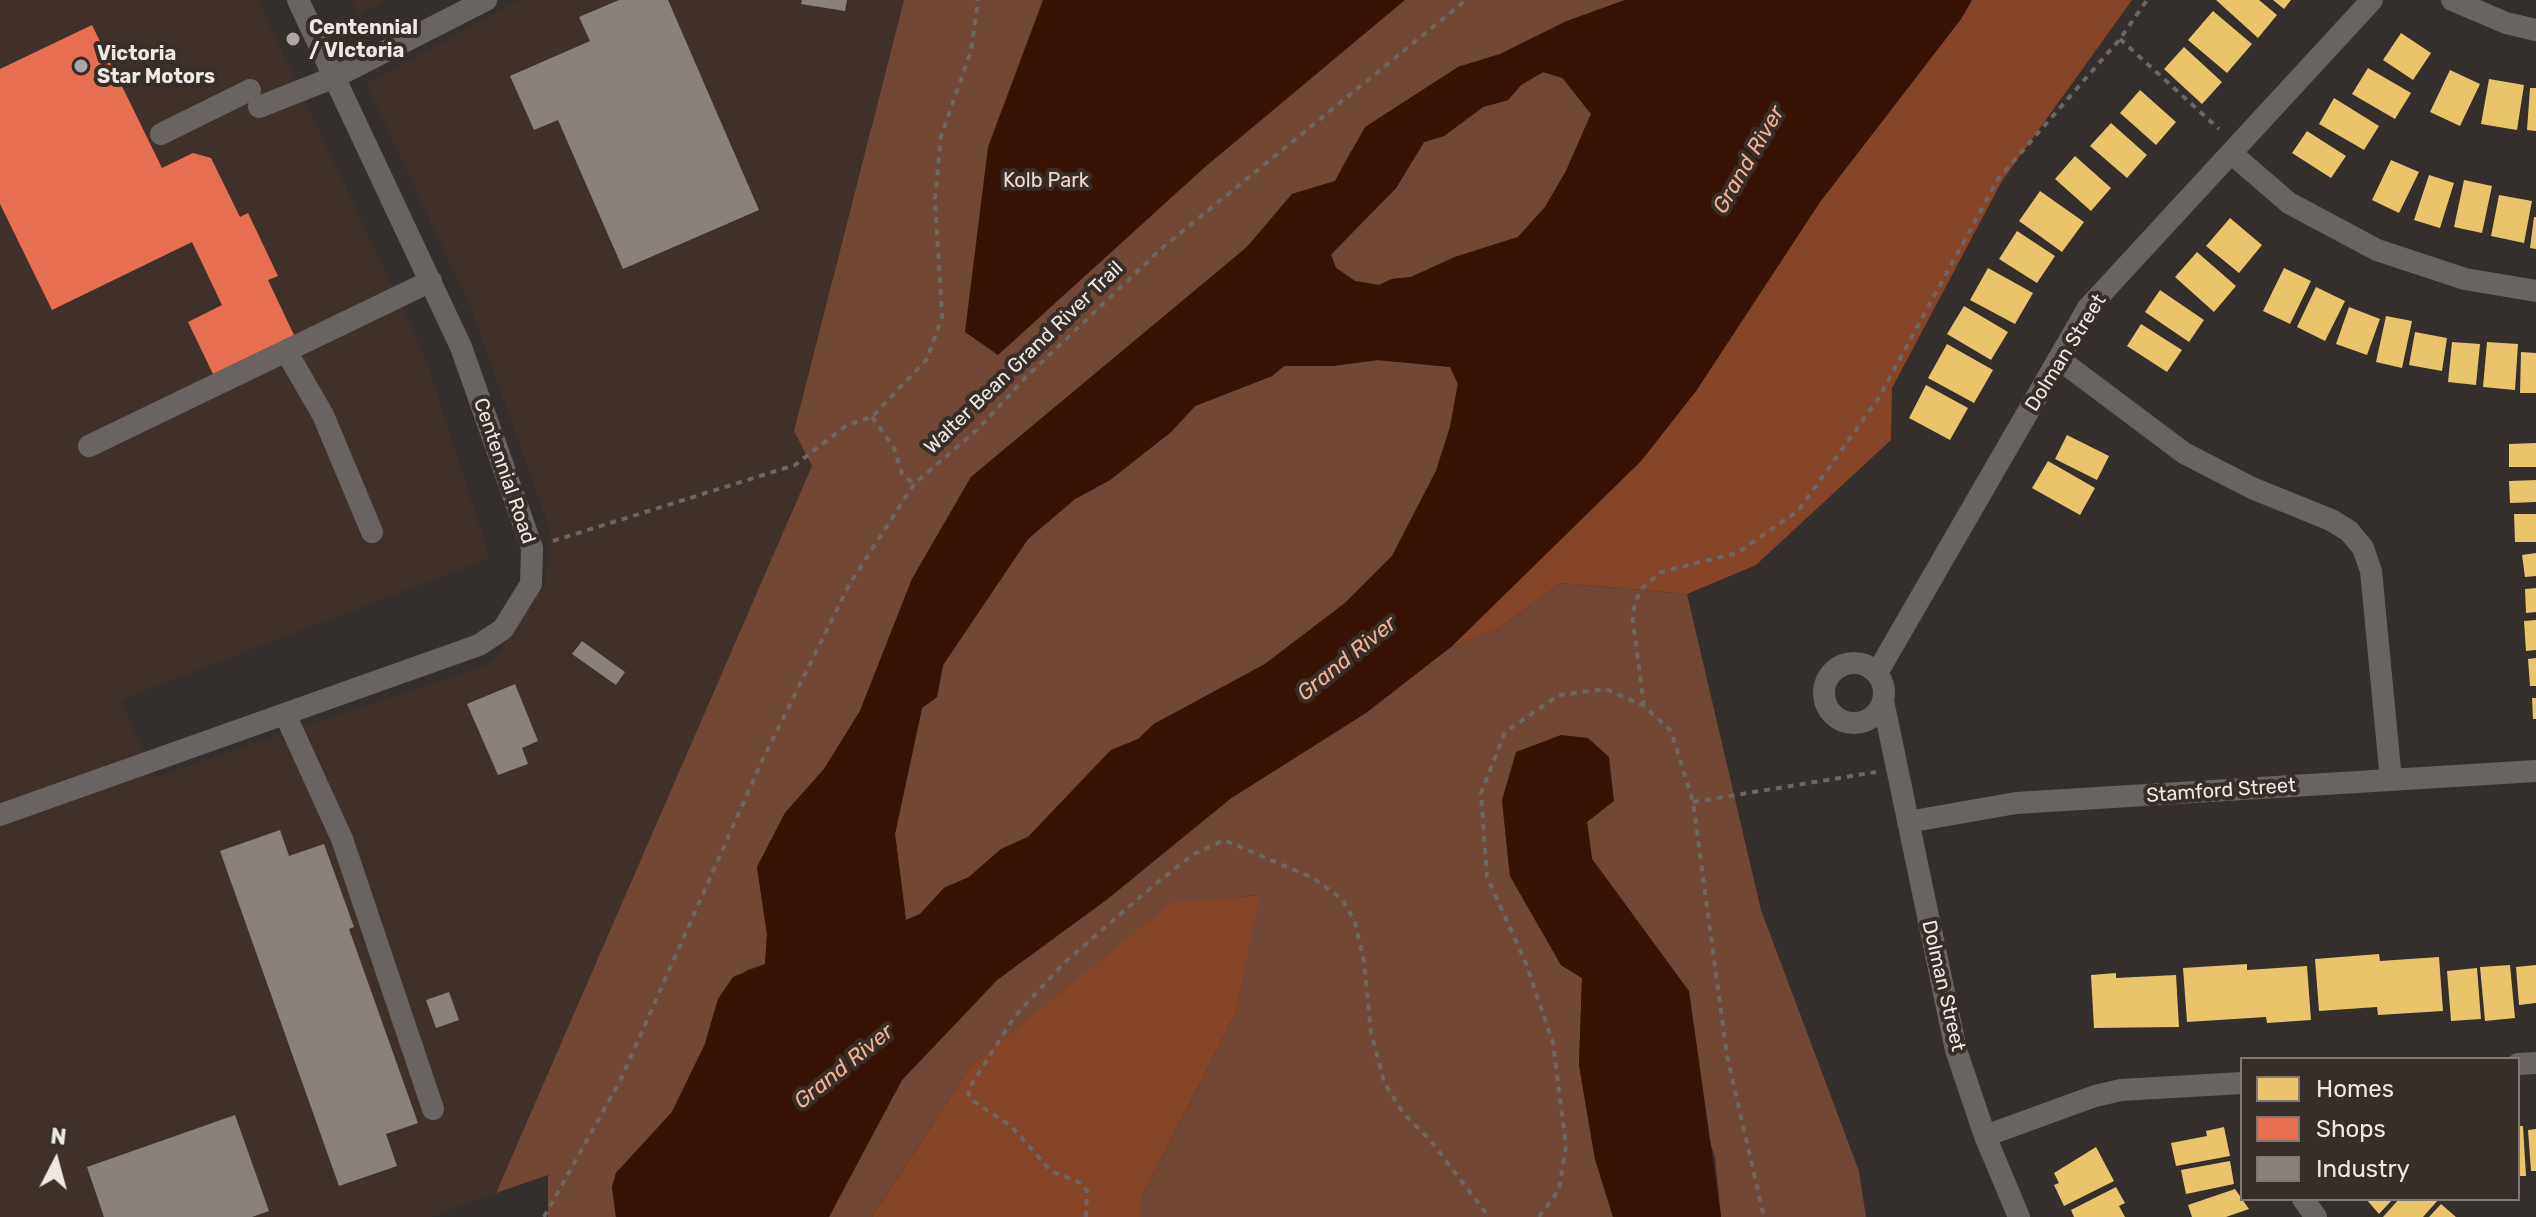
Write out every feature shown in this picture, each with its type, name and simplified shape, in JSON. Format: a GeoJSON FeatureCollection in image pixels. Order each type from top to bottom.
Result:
{"type":"FeatureCollection","features":[{"type":"Feature","properties":{"kind":"street","name":"Centennial Road"},"geometry":{"type":"LineString","coordinates":[[0,815],[479,645],[503,629],[520,607],[531,584],[532,548],[461,347],[298,0]]}},
{"type":"Feature","properties":{"kind":"street"},"geometry":{"type":"LineString","coordinates":[[161,134],[254,99],[335,77],[486,0]]}},
{"type":"Feature","properties":{"kind":"street","name":"Dolman Street"},"geometry":{"type":"LineString","coordinates":[[2019,1217],[1985,1136],[1949,1020],[1883,701],[1882,682],[1877,673],[2088,308],[2372,0]]}},
{"type":"Feature","properties":{"kind":"street"},"geometry":{"type":"LineString","coordinates":[[2452,0],[2506,23],[2536,30]]}},
{"type":"Feature","properties":{"kind":"street"},"geometry":{"type":"LineString","coordinates":[[2231,153],[2289,203],[2377,250],[2465,279],[2536,291]]}},
{"type":"Feature","properties":{"kind":"street"},"geometry":{"type":"LineString","coordinates":[[89,446],[431,281]]}},
{"type":"Feature","properties":{"kind":"street"},"geometry":{"type":"LineString","coordinates":[[286,351],[323,415],[372,532]]}},
{"type":"Feature","properties":{"kind":"street"},"geometry":{"type":"LineString","coordinates":[[2060,360],[2184,453],[2252,488],[2331,520],[2349,531],[2363,548],[2371,571],[2391,780]]}},
{"type":"Feature","properties":{"kind":"street"},"geometry":{"type":"LineString","coordinates":[[1877,673],[1860,664],[1840,666],[1826,680],[1824,700],[1835,716],[1853,723],[1872,717],[1883,701]]}},
{"type":"Feature","properties":{"kind":"street"},"geometry":{"type":"LineString","coordinates":[[285,714],[342,839],[433,1109]]}},
{"type":"Feature","properties":{"kind":"street","name":"Stamford Street"},"geometry":{"type":"LineString","coordinates":[[1908,822],[2016,803],[2536,771]]}},
{"type":"Feature","properties":{"kind":"street"},"geometry":{"type":"LineString","coordinates":[[1985,1136],[2095,1096],[2121,1090],[2240,1083]]}},
{"type":"Feature","properties":{"kind":"path"},"geometry":{"type":"LineString","coordinates":[[532,548],[795,465],[847,425],[872,417],[927,359],[936,342],[942,317],[935,199],[941,136],[971,51],[978,0]]}},
{"type":"Feature","properties":{"kind":"path","name":"Walter Bean Grand River Trail"},"geometry":{"type":"LineString","coordinates":[[872,417],[894,448],[902,474],[914,484],[978,429],[1025,378],[1162,248],[1466,0]]}},
{"type":"Feature","properties":{"kind":"path"},"geometry":{"type":"LineString","coordinates":[[1644,706],[1632,614],[1640,590],[1661,572],[1737,553],[1798,511],[1878,399],[1998,179],[2120,39],[2147,0]]}},
{"type":"Feature","properties":{"kind":"path"},"geometry":{"type":"LineString","coordinates":[[2120,39],[2219,129]]}},
{"type":"Feature","properties":{"kind":"path"},"geometry":{"type":"LineString","coordinates":[[544,1217],[620,1081],[761,763],[849,585],[914,484]]}},
{"type":"Feature","properties":{"kind":"path"},"geometry":{"type":"LineString","coordinates":[[1539,1217],[1559,1190],[1566,1146],[1553,1043],[1525,961],[1487,877],[1481,793],[1505,732],[1559,695],[1606,689],[1644,706],[1671,731],[1693,802],[1727,1056],[1764,1217]]}},
{"type":"Feature","properties":{"kind":"path"},"geometry":{"type":"LineString","coordinates":[[1693,802],[1876,772]]}},
{"type":"Feature","properties":{"kind":"path"},"geometry":{"type":"LineString","coordinates":[[1086,1217],[1087,1191],[1081,1183],[1051,1171],[1011,1126],[970,1099],[968,1090],[1015,1016],[1064,963],[1174,869],[1213,843],[1224,840],[1313,878],[1342,899],[1358,936],[1371,1032],[1384,1082],[1403,1113],[1430,1140],[1489,1217]]}},
{"type":"Feature","properties":{"kind":"shaded area"},"geometry":{"type":"Polygon","coordinates":[[[0,0],[258,0],[425,357],[490,558],[120,700],[156,777],[492,663],[546,583],[549,527],[471,308],[366,84],[519,0],[904,0],[794,431],[813,465],[496,1193],[431,1217],[0,1217],[0,0]]]}},
{"type":"Feature","properties":{"kind":"shaded area"},"geometry":{"type":"Polygon","coordinates":[[[351,0],[385,0],[359,15],[351,0]]]}},
{"type":"Feature","properties":{"kind":"shaded area"},"geometry":{"type":"Polygon","coordinates":[[[1972,0],[2132,0],[2002,181],[1892,388],[1891,440],[1756,565],[1687,594],[1561,583],[1498,629],[1451,647],[1641,461],[1696,391],[1820,202],[1961,19],[1972,0]]]}},
{"type":"Feature","properties":{"kind":"shaded area"},"geometry":{"type":"Polygon","coordinates":[[[1260,895],[1236,1013],[1141,1198],[1141,1217],[872,1217],[971,1065],[1172,902],[1260,895]]]}},
{"type":"Feature","properties":{"kind":"green space","name":"Kolb Park"},"geometry":{"type":"Polygon","coordinates":[[[904,0],[1625,0],[1567,21],[1500,54],[1458,67],[1351,151],[1335,181],[1292,194],[1247,247],[971,477],[912,579],[860,711],[824,769],[785,813],[757,867],[767,934],[765,964],[747,970],[718,999],[705,1044],[672,1112],[616,1173],[612,1187],[616,1217],[548,1217],[548,1175],[496,1193],[812,466],[794,431],[904,0]]]}},
{"type":"Feature","properties":{"kind":"green space"},"geometry":{"type":"Polygon","coordinates":[[[1543,72],[1562,78],[1591,114],[1566,171],[1545,207],[1518,237],[1455,257],[1411,277],[1392,279],[1379,285],[1355,281],[1336,268],[1331,255],[1396,188],[1424,142],[1444,136],[1483,107],[1508,100],[1521,85],[1543,72]]]}},
{"type":"Feature","properties":{"kind":"green space"},"geometry":{"type":"Polygon","coordinates":[[[1378,360],[1450,367],[1458,384],[1450,427],[1436,471],[1392,556],[1345,603],[1265,664],[1154,724],[1138,740],[1111,750],[1028,837],[1001,849],[969,877],[944,888],[920,914],[906,920],[895,834],[922,708],[937,697],[943,665],[1028,539],[1075,499],[1110,480],[1171,432],[1195,406],[1272,376],[1284,366],[1332,366],[1378,360]]]}},
{"type":"Feature","properties":{"kind":"green space"},"geometry":{"type":"Polygon","coordinates":[[[1561,583],[1687,594],[1761,910],[1859,1171],[1866,1217],[1721,1217],[1715,1157],[1634,916],[1592,859],[1587,822],[1502,800],[1510,876],[1561,965],[1582,978],[1579,1065],[1595,1159],[1613,1217],[1141,1217],[1141,1198],[1236,1013],[1259,895],[1172,903],[971,1065],[872,1217],[824,1217],[902,1080],[997,980],[1108,899],[1230,799],[1451,647],[1498,629],[1561,583]]]}},
{"type":"Feature","properties":{"kind":"water"},"geometry":{"type":"Polygon","coordinates":[[[1043,0],[1405,0],[1205,167],[998,355],[965,332],[988,147],[1043,0]]]}},
{"type":"Feature","properties":{"kind":"water","name":"Grand River"},"geometry":{"type":"Polygon","coordinates":[[[1625,0],[1972,0],[1961,19],[1820,202],[1696,391],[1641,461],[1451,647],[1366,713],[1230,799],[1107,899],[997,980],[902,1080],[829,1217],[616,1217],[612,1187],[616,1173],[672,1112],[705,1044],[718,999],[733,977],[765,964],[767,934],[757,867],[785,813],[824,769],[860,711],[912,579],[971,477],[1247,247],[1292,194],[1335,181],[1365,127],[1458,67],[1500,54],[1567,21],[1625,0]],[[1543,72],[1521,85],[1508,100],[1483,107],[1444,136],[1424,142],[1396,188],[1331,254],[1336,268],[1355,281],[1379,285],[1392,279],[1411,277],[1455,257],[1518,237],[1545,207],[1566,171],[1591,114],[1563,78],[1543,72]],[[1378,360],[1332,366],[1284,366],[1272,376],[1195,406],[1171,432],[1110,480],[1075,499],[1028,539],[943,665],[937,697],[922,708],[895,834],[906,920],[920,914],[944,888],[969,877],[1001,849],[1028,837],[1111,750],[1138,739],[1154,724],[1265,664],[1345,603],[1392,556],[1436,471],[1450,427],[1458,384],[1450,367],[1378,360]]]}},
{"type":"Feature","properties":{"kind":"water"},"geometry":{"type":"Polygon","coordinates":[[[1561,735],[1588,738],[1609,757],[1614,801],[1587,822],[1592,859],[1689,991],[1721,1217],[1613,1217],[1595,1159],[1579,1065],[1582,978],[1561,965],[1510,876],[1502,800],[1516,752],[1561,735]]]}},
{"type":"Feature","properties":{"kind":"building: Homes"},"geometry":{"type":"Polygon","coordinates":[[[2216,0],[2259,0],[2277,15],[2258,38],[2216,0]]]}},
{"type":"Feature","properties":{"kind":"building: Homes"},"geometry":{"type":"Polygon","coordinates":[[[2273,0],[2291,0],[2284,9],[2273,0]]]}},
{"type":"Feature","properties":{"kind":"building: Homes"},"geometry":{"type":"Polygon","coordinates":[[[2213,11],[2252,44],[2227,73],[2188,40],[2213,11]]]}},
{"type":"Feature","properties":{"kind":"building: Homes"},"geometry":{"type":"Polygon","coordinates":[[[2401,33],[2431,53],[2413,80],[2383,60],[2401,33]]]}},
{"type":"Feature","properties":{"kind":"building: Homes"},"geometry":{"type":"Polygon","coordinates":[[[2184,47],[2222,82],[2202,104],[2164,69],[2184,47]]]}},
{"type":"Feature","properties":{"kind":"building: Homes"},"geometry":{"type":"Polygon","coordinates":[[[2368,68],[2411,93],[2395,119],[2352,94],[2368,68]]]}},
{"type":"Feature","properties":{"kind":"building: Homes"},"geometry":{"type":"Polygon","coordinates":[[[2450,70],[2480,84],[2460,126],[2430,112],[2450,70]]]}},
{"type":"Feature","properties":{"kind":"building: Homes"},"geometry":{"type":"Polygon","coordinates":[[[2489,79],[2524,85],[2517,130],[2481,124],[2489,79]]]}},
{"type":"Feature","properties":{"kind":"building: Homes"},"geometry":{"type":"Polygon","coordinates":[[[2530,88],[2536,88],[2536,131],[2527,130],[2530,88]]]}},
{"type":"Feature","properties":{"kind":"building: Homes"},"geometry":{"type":"Polygon","coordinates":[[[2140,90],[2176,122],[2156,145],[2120,113],[2140,90]]]}},
{"type":"Feature","properties":{"kind":"building: Homes"},"geometry":{"type":"Polygon","coordinates":[[[2334,98],[2379,126],[2364,150],[2319,124],[2334,98]]]}},
{"type":"Feature","properties":{"kind":"building: Homes"},"geometry":{"type":"Polygon","coordinates":[[[2111,123],[2147,155],[2127,178],[2090,146],[2111,123]]]}},
{"type":"Feature","properties":{"kind":"building: Homes"},"geometry":{"type":"Polygon","coordinates":[[[2307,131],[2346,156],[2331,178],[2292,153],[2307,131]]]}},
{"type":"Feature","properties":{"kind":"building: Homes"},"geometry":{"type":"Polygon","coordinates":[[[2075,156],[2111,188],[2091,211],[2055,179],[2075,156]]]}},
{"type":"Feature","properties":{"kind":"building: Homes"},"geometry":{"type":"Polygon","coordinates":[[[2391,160],[2419,172],[2399,213],[2372,200],[2391,160]]]}},
{"type":"Feature","properties":{"kind":"building: Homes"},"geometry":{"type":"Polygon","coordinates":[[[2429,175],[2454,183],[2440,228],[2414,220],[2429,175]]]}},
{"type":"Feature","properties":{"kind":"building: Homes"},"geometry":{"type":"Polygon","coordinates":[[[2464,180],[2492,186],[2482,233],[2454,227],[2464,180]]]}},
{"type":"Feature","properties":{"kind":"building: Homes"},"geometry":{"type":"Polygon","coordinates":[[[2040,191],[2084,222],[2062,252],[2019,221],[2040,191]]]}},
{"type":"Feature","properties":{"kind":"building: Homes"},"geometry":{"type":"Polygon","coordinates":[[[2499,195],[2532,201],[2524,243],[2491,236],[2499,195]]]}},
{"type":"Feature","properties":{"kind":"building: Homes"},"geometry":{"type":"Polygon","coordinates":[[[2536,217],[2536,249],[2530,248],[2536,217]]]}},
{"type":"Feature","properties":{"kind":"building: Homes"},"geometry":{"type":"Polygon","coordinates":[[[2230,218],[2262,245],[2239,273],[2206,246],[2230,218]]]}},
{"type":"Feature","properties":{"kind":"building: Homes"},"geometry":{"type":"Polygon","coordinates":[[[2017,231],[2055,256],[2037,283],[1999,259],[2017,231]]]}},
{"type":"Feature","properties":{"kind":"building: Homes"},"geometry":{"type":"Polygon","coordinates":[[[2197,252],[2236,286],[2214,312],[2175,277],[2197,252]]]}},
{"type":"Feature","properties":{"kind":"building: Homes"},"geometry":{"type":"Polygon","coordinates":[[[1988,268],[2033,293],[2015,324],[1970,300],[1988,268]]]}},
{"type":"Feature","properties":{"kind":"building: Homes"},"geometry":{"type":"Polygon","coordinates":[[[2284,268],[2311,281],[2290,324],[2263,311],[2284,268]]]}},
{"type":"Feature","properties":{"kind":"building: Homes"},"geometry":{"type":"Polygon","coordinates":[[[2316,287],[2345,301],[2325,341],[2297,327],[2316,287]]]}},
{"type":"Feature","properties":{"kind":"building: Homes"},"geometry":{"type":"Polygon","coordinates":[[[2160,290],[2204,320],[2189,342],[2145,312],[2160,290]]]}},
{"type":"Feature","properties":{"kind":"building: Homes"},"geometry":{"type":"Polygon","coordinates":[[[1964,306],[2008,332],[1991,360],[1947,334],[1964,306]]]}},
{"type":"Feature","properties":{"kind":"building: Homes"},"geometry":{"type":"Polygon","coordinates":[[[2349,307],[2380,319],[2367,355],[2336,344],[2349,307]]]}},
{"type":"Feature","properties":{"kind":"building: Homes"},"geometry":{"type":"Polygon","coordinates":[[[2386,316],[2412,321],[2402,368],[2376,362],[2386,316]]]}},
{"type":"Feature","properties":{"kind":"building: Homes"},"geometry":{"type":"Polygon","coordinates":[[[2141,324],[2182,350],[2167,372],[2127,346],[2141,324]]]}},
{"type":"Feature","properties":{"kind":"building: Homes"},"geometry":{"type":"Polygon","coordinates":[[[2415,332],[2447,338],[2442,371],[2409,365],[2415,332]]]}},
{"type":"Feature","properties":{"kind":"building: Homes"},"geometry":{"type":"Polygon","coordinates":[[[2452,342],[2480,344],[2476,385],[2448,382],[2452,342]]]}},
{"type":"Feature","properties":{"kind":"building: Homes"},"geometry":{"type":"Polygon","coordinates":[[[2487,342],[2518,344],[2515,390],[2483,387],[2487,342]]]}},
{"type":"Feature","properties":{"kind":"building: Homes"},"geometry":{"type":"Polygon","coordinates":[[[1947,344],[1993,370],[1974,403],[1928,378],[1947,344]]]}},
{"type":"Feature","properties":{"kind":"building: Homes"},"geometry":{"type":"Polygon","coordinates":[[[2521,352],[2536,353],[2536,393],[2520,393],[2521,352]]]}},
{"type":"Feature","properties":{"kind":"building: Homes"},"geometry":{"type":"Polygon","coordinates":[[[1926,385],[1968,408],[1950,440],[1909,418],[1926,385]]]}},
{"type":"Feature","properties":{"kind":"building: Homes"},"geometry":{"type":"Polygon","coordinates":[[[2067,435],[2109,456],[2097,480],[2055,459],[2067,435]]]}},
{"type":"Feature","properties":{"kind":"building: Homes"},"geometry":{"type":"Polygon","coordinates":[[[2536,443],[2536,467],[2509,467],[2509,444],[2536,443]]]}},
{"type":"Feature","properties":{"kind":"building: Homes"},"geometry":{"type":"Polygon","coordinates":[[[2048,461],[2095,488],[2080,515],[2032,488],[2048,461]]]}},
{"type":"Feature","properties":{"kind":"building: Homes"},"geometry":{"type":"Polygon","coordinates":[[[2536,480],[2536,502],[2510,503],[2509,481],[2536,480]]]}},
{"type":"Feature","properties":{"kind":"building: Homes"},"geometry":{"type":"Polygon","coordinates":[[[2514,514],[2536,514],[2536,542],[2515,542],[2514,514]]]}},
{"type":"Feature","properties":{"kind":"building: Homes"},"geometry":{"type":"Polygon","coordinates":[[[2536,553],[2536,576],[2525,577],[2522,555],[2536,553]]]}},
{"type":"Feature","properties":{"kind":"building: Homes"},"geometry":{"type":"Polygon","coordinates":[[[2536,588],[2536,612],[2526,613],[2525,589],[2536,588]]]}},
{"type":"Feature","properties":{"kind":"building: Homes"},"geometry":{"type":"Polygon","coordinates":[[[2536,620],[2536,650],[2526,651],[2524,621],[2536,620]]]}},
{"type":"Feature","properties":{"kind":"building: Homes"},"geometry":{"type":"Polygon","coordinates":[[[2536,658],[2536,686],[2530,686],[2528,659],[2536,658]]]}},
{"type":"Feature","properties":{"kind":"building: Homes"},"geometry":{"type":"Polygon","coordinates":[[[2532,698],[2536,698],[2536,719],[2533,719],[2532,698]]]}},
{"type":"Feature","properties":{"kind":"building: Homes"},"geometry":{"type":"Polygon","coordinates":[[[2379,954],[2380,961],[2439,957],[2443,1011],[2378,1015],[2377,1007],[2319,1011],[2315,959],[2379,954]]]}},
{"type":"Feature","properties":{"kind":"building: Homes"},"geometry":{"type":"Polygon","coordinates":[[[2247,964],[2247,970],[2307,966],[2311,1020],[2267,1023],[2266,1017],[2187,1022],[2183,968],[2247,964]]]}},
{"type":"Feature","properties":{"kind":"building: Homes"},"geometry":{"type":"Polygon","coordinates":[[[2510,965],[2515,1018],[2485,1021],[2480,967],[2510,965]]]}},
{"type":"Feature","properties":{"kind":"building: Homes"},"geometry":{"type":"Polygon","coordinates":[[[2536,965],[2536,1003],[2519,1005],[2516,967],[2536,965]]]}},
{"type":"Feature","properties":{"kind":"building: Homes"},"geometry":{"type":"Polygon","coordinates":[[[2477,968],[2481,1019],[2451,1021],[2447,971],[2477,968]]]}},
{"type":"Feature","properties":{"kind":"building: Homes"},"geometry":{"type":"Polygon","coordinates":[[[2116,973],[2116,978],[2176,975],[2179,1027],[2094,1028],[2091,975],[2116,973]]]}},
{"type":"Feature","properties":{"kind":"building: Homes"},"geometry":{"type":"Polygon","coordinates":[[[2520,1126],[2523,1126],[2526,1176],[2520,1176],[2520,1126]]]}},
{"type":"Feature","properties":{"kind":"building: Homes"},"geometry":{"type":"Polygon","coordinates":[[[2224,1127],[2230,1156],[2176,1166],[2171,1143],[2207,1136],[2206,1131],[2224,1127]]]}},
{"type":"Feature","properties":{"kind":"building: Homes"},"geometry":{"type":"Polygon","coordinates":[[[2536,1129],[2536,1171],[2531,1171],[2528,1130],[2536,1129]]]}},
{"type":"Feature","properties":{"kind":"building: Homes"},"geometry":{"type":"Polygon","coordinates":[[[2096,1147],[2114,1181],[2064,1206],[2054,1185],[2059,1183],[2054,1173],[2096,1147]]]}},
{"type":"Feature","properties":{"kind":"building: Homes"},"geometry":{"type":"Polygon","coordinates":[[[2230,1161],[2234,1184],[2186,1194],[2181,1170],[2230,1161]]]}},
{"type":"Feature","properties":{"kind":"building: Homes"},"geometry":{"type":"Polygon","coordinates":[[[2116,1187],[2125,1203],[2119,1206],[2125,1217],[2074,1217],[2071,1210],[2116,1187]]]}},
{"type":"Feature","properties":{"kind":"building: Homes"},"geometry":{"type":"Polygon","coordinates":[[[2235,1189],[2240,1201],[2249,1209],[2226,1217],[2192,1217],[2188,1205],[2235,1189]]]}},
{"type":"Feature","properties":{"kind":"building: Homes"},"geometry":{"type":"Polygon","coordinates":[[[2368,1201],[2391,1201],[2379,1214],[2368,1201]]]}},
{"type":"Feature","properties":{"kind":"building: Homes"},"geometry":{"type":"Polygon","coordinates":[[[2397,1201],[2437,1201],[2423,1217],[2383,1217],[2397,1201]]]}},
{"type":"Feature","properties":{"kind":"building: Homes"},"geometry":{"type":"Polygon","coordinates":[[[2441,1204],[2456,1217],[2429,1217],[2441,1204]]]}},
{"type":"Feature","properties":{"kind":"building: Shops"},"geometry":{"type":"Polygon","coordinates":[[[92,25],[162,168],[193,153],[211,158],[240,217],[248,213],[278,276],[268,280],[294,335],[213,374],[188,322],[222,305],[192,242],[52,310],[0,204],[0,69],[92,25]]]}},
{"type":"Feature","properties":{"kind":"building: Industry"},"geometry":{"type":"Polygon","coordinates":[[[619,0],[668,0],[759,210],[623,269],[558,120],[534,130],[510,76],[590,41],[579,17],[619,0]]]}},
{"type":"Feature","properties":{"kind":"building: Industry"},"geometry":{"type":"Polygon","coordinates":[[[802,0],[847,0],[845,11],[801,4],[802,0]]]}},
{"type":"Feature","properties":{"kind":"building: Industry"},"geometry":{"type":"Polygon","coordinates":[[[582,641],[625,672],[616,685],[572,654],[582,641]]]}},
{"type":"Feature","properties":{"kind":"building: Industry"},"geometry":{"type":"Polygon","coordinates":[[[515,684],[538,741],[522,748],[528,764],[498,775],[467,704],[515,684]]]}},
{"type":"Feature","properties":{"kind":"building: Industry"},"geometry":{"type":"Polygon","coordinates":[[[280,830],[289,856],[324,844],[354,927],[349,929],[418,1123],[386,1134],[397,1166],[339,1186],[220,851],[280,830]]]}},
{"type":"Feature","properties":{"kind":"building: Industry"},"geometry":{"type":"Polygon","coordinates":[[[449,992],[459,1020],[436,1028],[426,1000],[449,992]]]}},
{"type":"Feature","properties":{"kind":"building: Industry"},"geometry":{"type":"Polygon","coordinates":[[[235,1115],[269,1211],[252,1217],[104,1217],[87,1167],[235,1115]]]}},
{"type":"Feature","properties":{"kind":"place","name":"Centennial / VIctoria"},"geometry":{"type":"Point","coordinates":[293,39]}},
{"type":"Feature","properties":{"kind":"place","name":"Victoria Star Motors"},"geometry":{"type":"Point","coordinates":[81,66]}}]}
